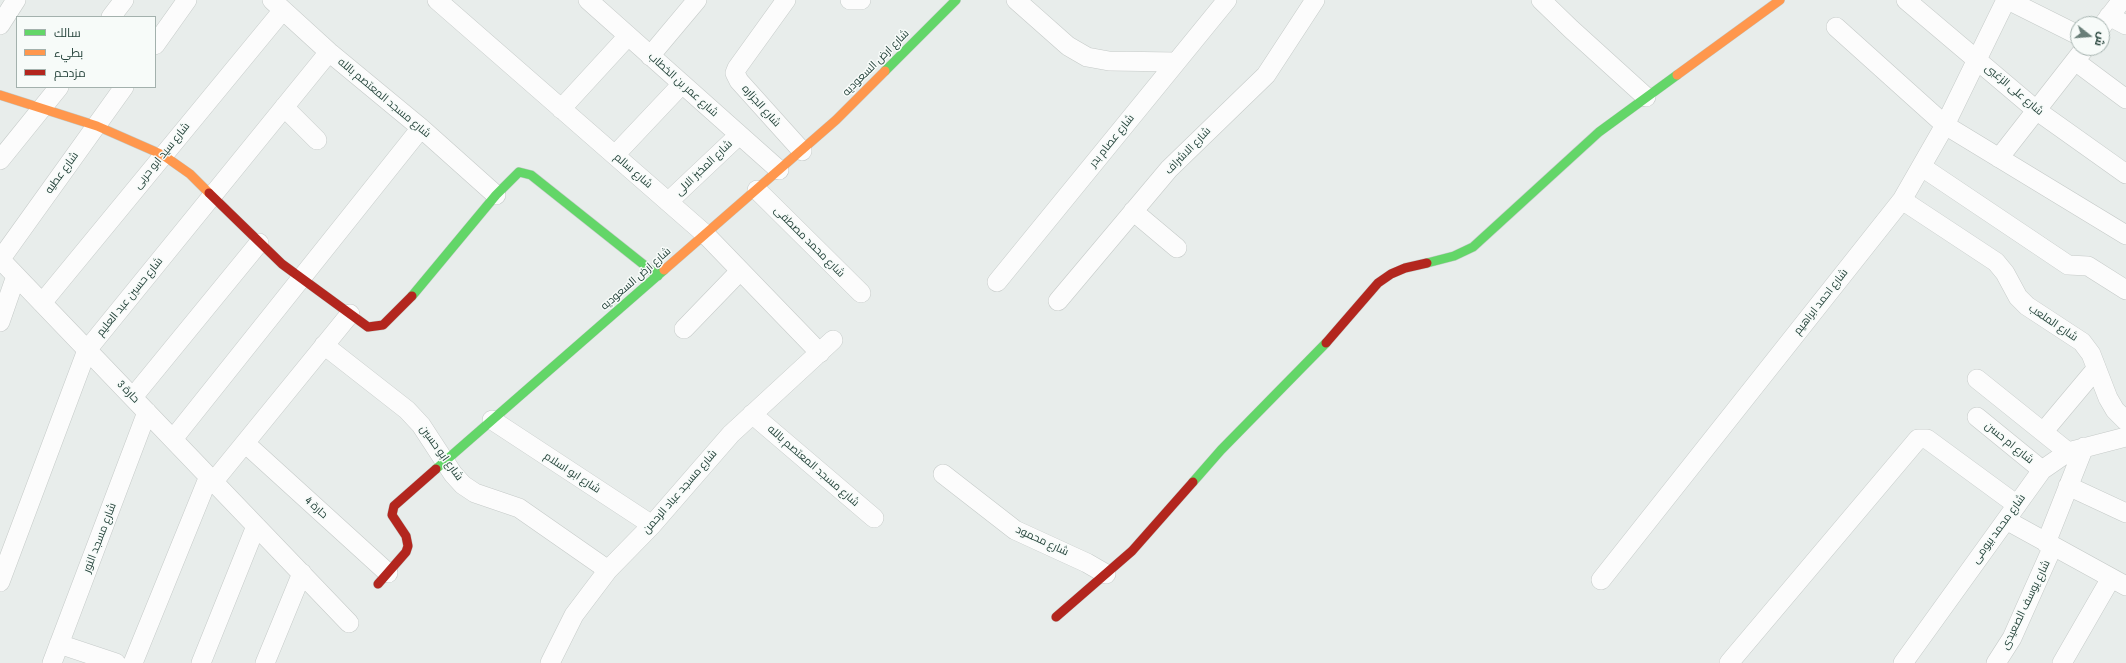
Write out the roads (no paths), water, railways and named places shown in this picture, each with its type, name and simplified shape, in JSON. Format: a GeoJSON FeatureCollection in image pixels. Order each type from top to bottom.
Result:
{"type":"FeatureCollection","features":[{"type":"Feature","properties":{"kind":"street"},"geometry":{"type":"LineString","coordinates":[[0,25],[16,0]]}},
{"type":"Feature","properties":{"kind":"street"},"geometry":{"type":"LineString","coordinates":[[112,16],[124,0]]}},
{"type":"Feature","properties":{"kind":"street"},"geometry":{"type":"LineString","coordinates":[[156,43],[187,0]]}},
{"type":"Feature","properties":{"kind":"street","name":"شارع سالم"},"geometry":{"type":"LineString","coordinates":[[437,0],[705,234],[740,270],[827,346]]}},
{"type":"Feature","properties":{"kind":"street"},"geometry":{"type":"LineString","coordinates":[[650,56],[697,0]]}},
{"type":"Feature","properties":{"kind":"street","name":"شارع الجزاره"},"geometry":{"type":"LineString","coordinates":[[786,0],[737,68],[735,73],[739,81],[802,151]]}},
{"type":"Feature","properties":{"kind":"street"},"geometry":{"type":"LineString","coordinates":[[850,0],[861,0]]}},
{"type":"Feature","properties":{"kind":"street","name":"شارع ارض السعوديه"},"geometry":{"type":"LineString","coordinates":[[383,578],[406,552],[408,546],[406,536],[394,518],[392,508],[802,151],[836,120],[956,0]]}},
{"type":"Feature","properties":{"kind":"street"},"geometry":{"type":"LineString","coordinates":[[1016,0],[1068,46],[1087,57],[1109,61],[1176,62]]}},
{"type":"Feature","properties":{"kind":"street","name":"شارع عصام بدر"},"geometry":{"type":"LineString","coordinates":[[998,282],[1227,0]]}},
{"type":"Feature","properties":{"kind":"street","name":"شارع الاشراف"},"geometry":{"type":"LineString","coordinates":[[1058,301],[1133,211],[1188,149],[1242,100],[1266,75],[1315,0]]}},
{"type":"Feature","properties":{"kind":"street"},"geometry":{"type":"LineString","coordinates":[[1541,0],[1570,29],[1646,97]]}},
{"type":"Feature","properties":{"kind":"street"},"geometry":{"type":"LineString","coordinates":[[1056,617],[1132,551],[1221,450],[1328,341],[1378,283],[1391,274],[1405,268],[1454,256],[1473,247],[1599,132],[1780,0]]}},
{"type":"Feature","properties":{"kind":"street","name":"شارع على الزغبى"},"geometry":{"type":"LineString","coordinates":[[1906,0],[2036,110],[2126,174]]}},
{"type":"Feature","properties":{"kind":"street"},"geometry":{"type":"LineString","coordinates":[[2007,0],[2070,31]]}},
{"type":"Feature","properties":{"kind":"street","name":"شارع احمد ابراهيم"},"geometry":{"type":"LineString","coordinates":[[1601,580],[1902,200],[1945,125],[2007,0]]}},
{"type":"Feature","properties":{"kind":"street"},"geometry":{"type":"LineString","coordinates":[[2110,16],[2122,0]]}},
{"type":"Feature","properties":{"kind":"street","name":"شارع عمر بن الخطاب"},"geometry":{"type":"LineString","coordinates":[[593,2],[650,56],[779,170]]}},
{"type":"Feature","properties":{"kind":"street","name":"شارع مسجد المعتصم بالله"},"geometry":{"type":"LineString","coordinates":[[277,5],[329,52],[421,128],[496,195]]}},
{"type":"Feature","properties":{"kind":"street","name":"شارع سيد ابو حربى"},"geometry":{"type":"LineString","coordinates":[[42,303],[163,155],[277,5]]}},
{"type":"Feature","properties":{"kind":"street"},"geometry":{"type":"LineString","coordinates":[[2110,22],[2126,25]]}},
{"type":"Feature","properties":{"kind":"street"},"geometry":{"type":"LineString","coordinates":[[1836,27],[1945,125],[2126,235]]}},
{"type":"Feature","properties":{"kind":"street"},"geometry":{"type":"LineString","coordinates":[[561,109],[628,36]]}},
{"type":"Feature","properties":{"kind":"street","name":"شارع حسين عبد العليم"},"geometry":{"type":"LineString","coordinates":[[0,582],[87,350],[329,52]]}},
{"type":"Feature","properties":{"kind":"street"},"geometry":{"type":"LineString","coordinates":[[1999,158],[2078,56]]}},
{"type":"Feature","properties":{"kind":"street"},"geometry":{"type":"LineString","coordinates":[[2082,56],[2126,99]]}},
{"type":"Feature","properties":{"kind":"street"},"geometry":{"type":"LineString","coordinates":[[615,155],[682,84]]}},
{"type":"Feature","properties":{"kind":"street"},"geometry":{"type":"LineString","coordinates":[[0,160],[32,119],[43,109],[58,88]]}},
{"type":"Feature","properties":{"kind":"street","name":"شارع عطيه"},"geometry":{"type":"LineString","coordinates":[[0,259],[123,88]]}},
{"type":"Feature","properties":{"kind":"street"},"geometry":{"type":"LineString","coordinates":[[0,95],[97,126],[163,155],[182,167],[259,243],[301,279],[368,327],[383,325],[390,320],[426,282],[496,195],[518,172],[531,175],[658,276]]}},
{"type":"Feature","properties":{"kind":"street"},"geometry":{"type":"LineString","coordinates":[[284,107],[317,140]]}},
{"type":"Feature","properties":{"kind":"street"},"geometry":{"type":"LineString","coordinates":[[173,439],[421,128]]}},
{"type":"Feature","properties":{"kind":"street","name":"شارع المخبز الالى"},"geometry":{"type":"LineString","coordinates":[[668,202],[739,135]]}},
{"type":"Feature","properties":{"kind":"street"},"geometry":{"type":"LineString","coordinates":[[1922,167],[2068,265],[2088,266],[2126,290]]}},
{"type":"Feature","properties":{"kind":"street","name":"شارع محمد مصطفى"},"geometry":{"type":"LineString","coordinates":[[757,190],[860,294]]}},
{"type":"Feature","properties":{"kind":"street","name":"شارع الملعب"},"geometry":{"type":"LineString","coordinates":[[1902,200],[1996,262],[2005,272],[2018,297],[2028,306],[2082,342],[2091,354],[2108,398],[2115,410],[2126,421]]}},
{"type":"Feature","properties":{"kind":"street"},"geometry":{"type":"LineString","coordinates":[[1133,211],[1177,248]]}},
{"type":"Feature","properties":{"kind":"street"},"geometry":{"type":"LineString","coordinates":[[133,397],[259,243]]}},
{"type":"Feature","properties":{"kind":"street","name":"حارة 3"},"geometry":{"type":"LineString","coordinates":[[0,259],[349,623]]}},
{"type":"Feature","properties":{"kind":"street"},"geometry":{"type":"LineString","coordinates":[[684,329],[740,270]]}},
{"type":"Feature","properties":{"kind":"street"},"geometry":{"type":"LineString","coordinates":[[0,322],[16,276]]}},
{"type":"Feature","properties":{"kind":"street"},"geometry":{"type":"LineString","coordinates":[[133,663],[211,478],[245,443],[350,314]]}},
{"type":"Feature","properties":{"kind":"street","name":"شارع ابو حسين"},"geometry":{"type":"LineString","coordinates":[[324,345],[407,410],[421,425],[458,479],[475,493],[519,508],[608,570]]}},
{"type":"Feature","properties":{"kind":"street","name":"شارع مسجد عباد الرحمن"},"geometry":{"type":"LineString","coordinates":[[550,663],[574,615],[608,570],[652,525],[711,455],[752,414],[827,346]]}},
{"type":"Feature","properties":{"kind":"street"},"geometry":{"type":"LineString","coordinates":[[2044,430],[2096,368]]}},
{"type":"Feature","properties":{"kind":"street"},"geometry":{"type":"LineString","coordinates":[[1977,379],[2044,430],[2076,450]]}},
{"type":"Feature","properties":{"kind":"street","name":"شارع مسجد النور"},"geometry":{"type":"LineString","coordinates":[[52,663],[147,412]]}},
{"type":"Feature","properties":{"kind":"street","name":"شارع مسجد المعتصم بالله"},"geometry":{"type":"LineString","coordinates":[[752,414],[874,518]]}},
{"type":"Feature","properties":{"kind":"street","name":"شارع ام حسن"},"geometry":{"type":"LineString","coordinates":[[1977,417],[2042,470]]}},
{"type":"Feature","properties":{"kind":"street","name":"شارع ابو اسلام"},"geometry":{"type":"LineString","coordinates":[[492,420],[652,525]]}},
{"type":"Feature","properties":{"kind":"street","name":"شارع محمد بيومى"},"geometry":{"type":"LineString","coordinates":[[1903,663],[2042,470],[2076,450],[2126,437]]}},
{"type":"Feature","properties":{"kind":"street"},"geometry":{"type":"LineString","coordinates":[[1729,663],[1918,439],[1927,439],[2017,505]]}},
{"type":"Feature","properties":{"kind":"street","name":"حارة 4"},"geometry":{"type":"LineString","coordinates":[[245,443],[383,578]]}},
{"type":"Feature","properties":{"kind":"street","name":"شارع يوسف الصعيدى"},"geometry":{"type":"LineString","coordinates":[[1996,663],[2012,638],[2050,545],[2068,486],[2076,450]]}},
{"type":"Feature","properties":{"kind":"street","name":"شارع محمود"},"geometry":{"type":"LineString","coordinates":[[943,474],[1015,530],[1066,553],[1106,574]]}},
{"type":"Feature","properties":{"kind":"street"},"geometry":{"type":"LineString","coordinates":[[2068,486],[2126,513]]}},
{"type":"Feature","properties":{"kind":"street"},"geometry":{"type":"LineString","coordinates":[[2006,520],[2119,582],[2062,663]]}},
{"type":"Feature","properties":{"kind":"street"},"geometry":{"type":"LineString","coordinates":[[202,663],[256,526]]}},
{"type":"Feature","properties":{"kind":"street"},"geometry":{"type":"LineString","coordinates":[[265,663],[302,573]]}},
{"type":"Feature","properties":{"kind":"street"},"geometry":{"type":"LineString","coordinates":[[59,644],[116,663]]}}]}
